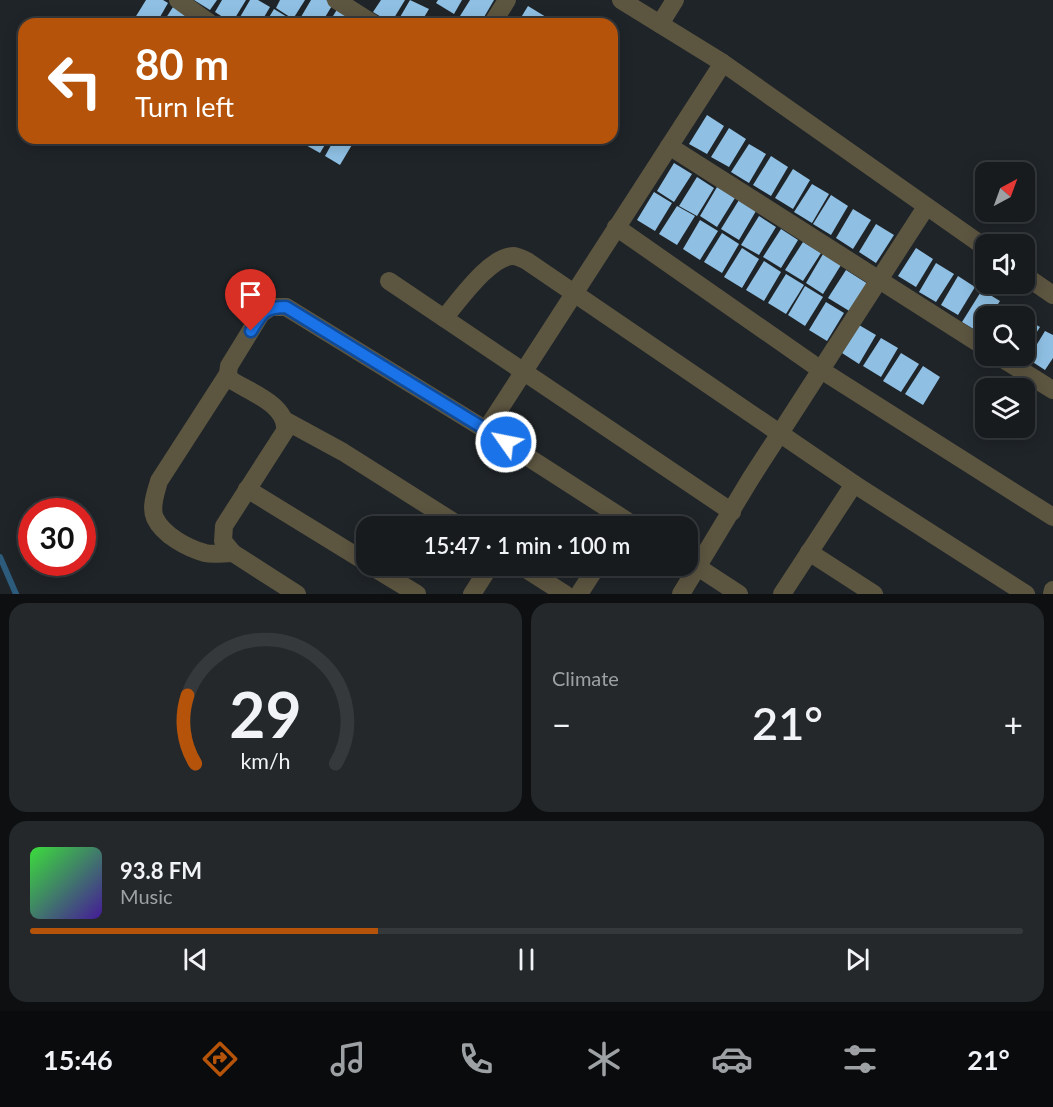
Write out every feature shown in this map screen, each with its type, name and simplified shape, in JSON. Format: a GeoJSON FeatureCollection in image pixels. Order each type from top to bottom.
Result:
{"type":"FeatureCollection","features":[{"type":"Feature","properties":{"kind":"street"},"geometry":{"type":"LineString","coordinates":[[179,0],[203,18]]}},
{"type":"Feature","properties":{"kind":"street"},"geometry":{"type":"LineString","coordinates":[[336,0],[364,18]]}},
{"type":"Feature","properties":{"kind":"street"},"geometry":{"type":"LineString","coordinates":[[496,18],[507,0]]}},
{"type":"Feature","properties":{"kind":"street"},"geometry":{"type":"LineString","coordinates":[[621,0],[723,63],[975,240]]}},
{"type":"Feature","properties":{"kind":"street"},"geometry":{"type":"LineString","coordinates":[[660,24],[675,0]]}},
{"type":"Feature","properties":{"kind":"street"},"geometry":{"type":"LineString","coordinates":[[486,430],[723,63]]}},
{"type":"Feature","properties":{"kind":"street"},"geometry":{"type":"LineString","coordinates":[[669,146],[975,341]]}},
{"type":"Feature","properties":{"kind":"street"},"geometry":{"type":"LineString","coordinates":[[698,555],[732,512],[780,433],[926,207]]}},
{"type":"Feature","properties":{"kind":"street"},"geometry":{"type":"LineString","coordinates":[[616,227],[821,370],[1053,517]]}},
{"type":"Feature","properties":{"kind":"street"},"geometry":{"type":"LineString","coordinates":[[444,318],[485,271],[498,261],[513,256],[527,261],[855,484],[1026,594]]}},
{"type":"Feature","properties":{"kind":"street"},"geometry":{"type":"LineString","coordinates":[[389,281],[732,512]]}},
{"type":"Feature","properties":{"kind":"street"},"geometry":{"type":"LineString","coordinates":[[1035,283],[1053,295]]}},
{"type":"Feature","properties":{"kind":"street"},"geometry":{"type":"LineString","coordinates":[[233,553],[206,554],[183,544],[164,531],[154,517],[153,500],[159,481],[228,374],[229,366],[261,314],[271,307],[286,307],[486,430],[615,516]]}},
{"type":"Feature","properties":{"kind":"street"},"geometry":{"type":"LineString","coordinates":[[1014,366],[1053,390]]}},
{"type":"Feature","properties":{"kind":"street"},"geometry":{"type":"LineString","coordinates":[[228,374],[231,380],[279,410],[286,421],[343,452],[443,516]]}},
{"type":"Feature","properties":{"kind":"street"},"geometry":{"type":"LineString","coordinates":[[286,421],[285,430],[224,526],[223,541],[233,553],[297,594]]}},
{"type":"Feature","properties":{"kind":"street"},"geometry":{"type":"LineString","coordinates":[[782,594],[855,484]]}},
{"type":"Feature","properties":{"kind":"street"},"geometry":{"type":"LineString","coordinates":[[247,489],[356,556]]}},
{"type":"Feature","properties":{"kind":"street"},"geometry":{"type":"LineString","coordinates":[[810,552],[874,594]]}},
{"type":"Feature","properties":{"kind":"street"},"geometry":{"type":"LineString","coordinates":[[698,567],[739,594]]}},
{"type":"Feature","properties":{"kind":"street"},"geometry":{"type":"LineString","coordinates":[[387,576],[417,594]]}},
{"type":"Feature","properties":{"kind":"street"},"geometry":{"type":"LineString","coordinates":[[472,594],[484,576]]}},
{"type":"Feature","properties":{"kind":"street"},"geometry":{"type":"LineString","coordinates":[[537,576],[566,594]]}},
{"type":"Feature","properties":{"kind":"street"},"geometry":{"type":"LineString","coordinates":[[579,594],[591,576]]}},
{"type":"Feature","properties":{"kind":"street"},"geometry":{"type":"LineString","coordinates":[[681,594],[687,576]]}},
{"type":"Feature","properties":{"kind":"building"},"geometry":{"type":"Polygon","coordinates":[[[146,0],[163,0],[168,3],[159,18],[135,18],[146,0]]]}},
{"type":"Feature","properties":{"kind":"building"},"geometry":{"type":"Polygon","coordinates":[[[194,0],[217,0],[210,10],[194,0]]]}},
{"type":"Feature","properties":{"kind":"building"},"geometry":{"type":"Polygon","coordinates":[[[222,0],[246,0],[235,18],[224,18],[215,12],[222,0]]]}},
{"type":"Feature","properties":{"kind":"building"},"geometry":{"type":"Polygon","coordinates":[[[250,0],[258,0],[270,7],[264,18],[240,18],[250,0]]]}},
{"type":"Feature","properties":{"kind":"building"},"geometry":{"type":"Polygon","coordinates":[[[280,0],[305,0],[294,18],[276,8],[280,0]]]}},
{"type":"Feature","properties":{"kind":"building"},"geometry":{"type":"Polygon","coordinates":[[[311,0],[326,0],[333,4],[325,18],[300,18],[311,0]]]}},
{"type":"Feature","properties":{"kind":"building"},"geometry":{"type":"Polygon","coordinates":[[[381,0],[405,0],[394,18],[383,18],[373,12],[381,0]]]}},
{"type":"Feature","properties":{"kind":"building"},"geometry":{"type":"Polygon","coordinates":[[[410,0],[429,9],[424,18],[400,18],[410,0]]]}},
{"type":"Feature","properties":{"kind":"building"},"geometry":{"type":"Polygon","coordinates":[[[438,0],[462,0],[454,14],[436,3],[438,0]]]}},
{"type":"Feature","properties":{"kind":"building"},"geometry":{"type":"Polygon","coordinates":[[[470,0],[494,0],[484,18],[460,16],[470,0]]]}},
{"type":"Feature","properties":{"kind":"building"},"geometry":{"type":"Polygon","coordinates":[[[528,6],[546,17],[545,18],[521,18],[528,6]]]}},
{"type":"Feature","properties":{"kind":"building"},"geometry":{"type":"Polygon","coordinates":[[[173,7],[190,17],[189,18],[166,18],[173,7]]]}},
{"type":"Feature","properties":{"kind":"building"},"geometry":{"type":"Polygon","coordinates":[[[338,8],[356,18],[332,18],[338,8]]]}},
{"type":"Feature","properties":{"kind":"building"},"geometry":{"type":"Polygon","coordinates":[[[274,9],[289,18],[269,18],[274,9]]]}},
{"type":"Feature","properties":{"kind":"building"},"geometry":{"type":"Polygon","coordinates":[[[707,115],[724,126],[707,154],[689,144],[707,115]]]}},
{"type":"Feature","properties":{"kind":"building"},"geometry":{"type":"Polygon","coordinates":[[[729,128],[746,139],[729,167],[711,157],[729,128]]]}},
{"type":"Feature","properties":{"kind":"building"},"geometry":{"type":"Polygon","coordinates":[[[304,144],[325,144],[320,153],[304,144]]]}},
{"type":"Feature","properties":{"kind":"building"},"geometry":{"type":"Polygon","coordinates":[[[332,144],[352,144],[340,165],[325,156],[332,144]]]}},
{"type":"Feature","properties":{"kind":"building"},"geometry":{"type":"Polygon","coordinates":[[[749,144],[766,154],[749,183],[731,172],[749,144]]]}},
{"type":"Feature","properties":{"kind":"building"},"geometry":{"type":"Polygon","coordinates":[[[771,156],[788,167],[771,196],[753,185],[771,156]]]}},
{"type":"Feature","properties":{"kind":"building"},"geometry":{"type":"Polygon","coordinates":[[[674,163],[692,174],[674,202],[657,191],[674,163]]]}},
{"type":"Feature","properties":{"kind":"building"},"geometry":{"type":"Polygon","coordinates":[[[793,169],[810,180],[793,209],[775,198],[793,169]]]}},
{"type":"Feature","properties":{"kind":"building"},"geometry":{"type":"Polygon","coordinates":[[[697,177],[714,188],[697,216],[679,206],[697,177]]]}},
{"type":"Feature","properties":{"kind":"building"},"geometry":{"type":"Polygon","coordinates":[[[812,184],[829,194],[812,223],[794,212],[812,184]]]}},
{"type":"Feature","properties":{"kind":"building"},"geometry":{"type":"Polygon","coordinates":[[[717,187],[735,198],[717,227],[700,216],[717,187]]]}},
{"type":"Feature","properties":{"kind":"building"},"geometry":{"type":"Polygon","coordinates":[[[654,192],[672,203],[655,231],[637,220],[654,192]]]}},
{"type":"Feature","properties":{"kind":"building"},"geometry":{"type":"Polygon","coordinates":[[[831,195],[848,206],[831,235],[813,224],[831,195]]]}},
{"type":"Feature","properties":{"kind":"building"},"geometry":{"type":"Polygon","coordinates":[[[739,200],[756,211],[739,240],[721,229],[739,200]]]}},
{"type":"Feature","properties":{"kind":"building"},"geometry":{"type":"Polygon","coordinates":[[[677,206],[695,216],[677,245],[659,234],[677,206]]]}},
{"type":"Feature","properties":{"kind":"building"},"geometry":{"type":"Polygon","coordinates":[[[853,209],[871,220],[853,249],[836,238],[853,209]]]}},
{"type":"Feature","properties":{"kind":"building"},"geometry":{"type":"Polygon","coordinates":[[[759,216],[776,227],[759,255],[741,245],[759,216]]]}},
{"type":"Feature","properties":{"kind":"building"},"geometry":{"type":"Polygon","coordinates":[[[700,220],[718,231],[700,260],[683,249],[700,220]]]}},
{"type":"Feature","properties":{"kind":"building"},"geometry":{"type":"Polygon","coordinates":[[[876,224],[894,235],[876,263],[859,252],[876,224]]]}},
{"type":"Feature","properties":{"kind":"building"},"geometry":{"type":"Polygon","coordinates":[[[781,229],[798,240],[781,268],[763,257],[781,229]]]}},
{"type":"Feature","properties":{"kind":"building"},"geometry":{"type":"Polygon","coordinates":[[[722,233],[739,244],[722,273],[704,262],[722,233]]]}},
{"type":"Feature","properties":{"kind":"building"},"geometry":{"type":"Polygon","coordinates":[[[803,242],[821,253],[803,281],[785,270],[803,242]]]}},
{"type":"Feature","properties":{"kind":"building"},"geometry":{"type":"Polygon","coordinates":[[[742,248],[759,259],[742,288],[724,277],[742,248]]]}},
{"type":"Feature","properties":{"kind":"building"},"geometry":{"type":"Polygon","coordinates":[[[916,248],[933,259],[916,287],[898,276],[916,248]]]}},
{"type":"Feature","properties":{"kind":"building"},"geometry":{"type":"Polygon","coordinates":[[[823,254],[841,265],[823,294],[806,283],[823,254]]]}},
{"type":"Feature","properties":{"kind":"building"},"geometry":{"type":"Polygon","coordinates":[[[764,261],[781,272],[764,301],[746,290],[764,261]]]}},
{"type":"Feature","properties":{"kind":"building"},"geometry":{"type":"Polygon","coordinates":[[[936,263],[954,274],[936,302],[919,292],[936,263]]]}},
{"type":"Feature","properties":{"kind":"building"},"geometry":{"type":"Polygon","coordinates":[[[846,270],[868,284],[851,312],[828,298],[846,270]]]}},
{"type":"Feature","properties":{"kind":"building"},"geometry":{"type":"Polygon","coordinates":[[[786,274],[804,285],[786,314],[768,303],[786,274]]]}},
{"type":"Feature","properties":{"kind":"building"},"geometry":{"type":"Polygon","coordinates":[[[958,276],[975,287],[958,315],[941,305],[958,276]]]}},
{"type":"Feature","properties":{"kind":"building"},"geometry":{"type":"Polygon","coordinates":[[[805,286],[823,297],[805,326],[788,315],[805,286]]]}},
{"type":"Feature","properties":{"kind":"building"},"geometry":{"type":"Polygon","coordinates":[[[980,294],[989,294],[1000,301],[997,306],[975,306],[975,330],[962,322],[980,294]]]}},
{"type":"Feature","properties":{"kind":"building"},"geometry":{"type":"Polygon","coordinates":[[[826,302],[844,313],[827,341],[809,330],[826,302]]]}},
{"type":"Feature","properties":{"kind":"building"},"geometry":{"type":"Polygon","coordinates":[[[1035,324],[1040,327],[1035,335],[1035,324]]]}},
{"type":"Feature","properties":{"kind":"building"},"geometry":{"type":"Polygon","coordinates":[[[859,325],[876,335],[859,364],[842,353],[859,325]]]}},
{"type":"Feature","properties":{"kind":"building"},"geometry":{"type":"Polygon","coordinates":[[[1045,331],[1053,335],[1053,358],[1045,370],[1035,364],[1035,347],[1045,331]]]}},
{"type":"Feature","properties":{"kind":"building"},"geometry":{"type":"Polygon","coordinates":[[[881,338],[898,348],[881,377],[863,366],[881,338]]]}},
{"type":"Feature","properties":{"kind":"building"},"geometry":{"type":"Polygon","coordinates":[[[901,353],[919,364],[901,392],[883,381],[901,353]]]}},
{"type":"Feature","properties":{"kind":"building"},"geometry":{"type":"Polygon","coordinates":[[[923,366],[940,377],[923,405],[905,394],[923,366]]]}},
{"type":"Feature","properties":{"kind":"waterway"},"geometry":{"type":"LineString","coordinates":[[0,557],[16,594]]}},
{"type":"Feature","properties":{"kind":"route"},"geometry":{"type":"LineString","coordinates":[[251,331],[261,314],[271,307],[286,307],[506,442]]}}]}
